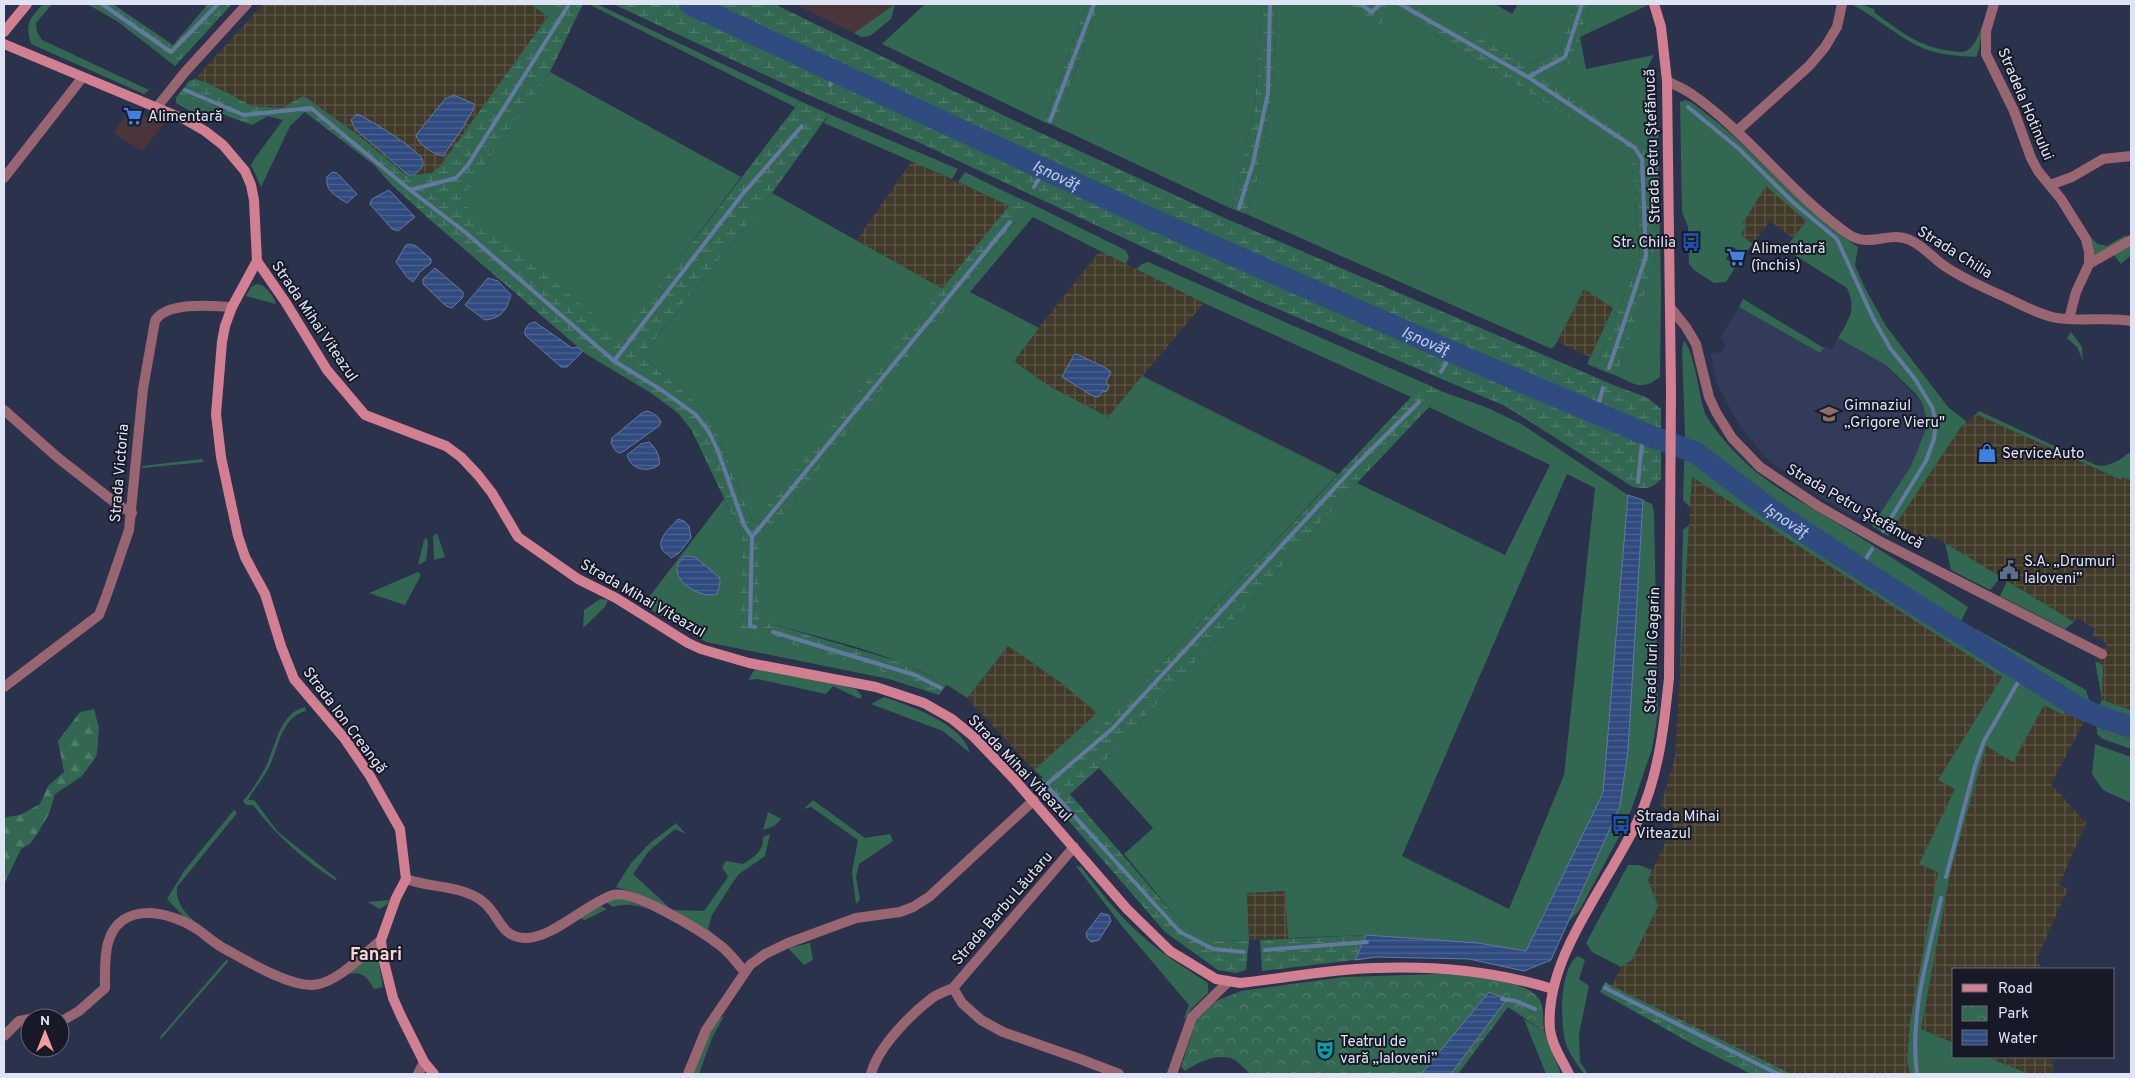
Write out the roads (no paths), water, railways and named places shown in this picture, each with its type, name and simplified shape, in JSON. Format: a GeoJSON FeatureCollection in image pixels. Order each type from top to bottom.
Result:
{"type":"FeatureCollection","features":[{"type":"Feature","properties":{"kind":"street"},"geometry":{"type":"LineString","coordinates":[[4,32],[27,4]]}},
{"type":"Feature","properties":{"kind":"street"},"geometry":{"type":"LineString","coordinates":[[157,107],[185,72],[247,4]]}},
{"type":"Feature","properties":{"kind":"street","name":"Strada Petru Ștefănucă"},"geometry":{"type":"LineString","coordinates":[[1654,4],[1661,27],[1666,81],[1670,408]]}},
{"type":"Feature","properties":{"kind":"street"},"geometry":{"type":"LineString","coordinates":[[1737,132],[1809,66],[1825,47],[1837,26],[1842,4]]}},
{"type":"Feature","properties":{"kind":"street","name":"Stradela Hotinului"},"geometry":{"type":"LineString","coordinates":[[1994,4],[1986,30],[1986,54],[2014,111],[2031,158],[2038,171],[2062,199],[2086,239],[2089,264]]}},
{"type":"Feature","properties":{"kind":"street","name":"Strada Mihai Viteazul"},"geometry":{"type":"LineString","coordinates":[[4,44],[82,78],[157,107],[205,131],[234,156],[245,171],[251,185],[254,200],[257,261],[286,303],[327,370],[365,415],[424,436],[446,446],[461,457],[492,493],[518,537],[564,570],[701,648],[749,663],[876,687],[936,708],[974,738],[1034,800],[1127,908],[1170,950],[1193,966],[1216,979],[1240,983],[1332,971],[1411,968],[1499,974],[1552,989]]}},
{"type":"Feature","properties":{"kind":"street"},"geometry":{"type":"LineString","coordinates":[[4,178],[82,78]]}},
{"type":"Feature","properties":{"kind":"street","name":"Strada Chilia"},"geometry":{"type":"LineString","coordinates":[[1666,81],[1693,95],[1737,132],[1824,215],[1850,235],[1862,240],[1872,241],[1891,237],[1909,240],[1960,276],[2037,312],[2053,317],[2131,321]]}},
{"type":"Feature","properties":{"kind":"street"},"geometry":{"type":"LineString","coordinates":[[2050,185],[2072,177],[2103,159],[2131,156]]}},
{"type":"Feature","properties":{"kind":"street"},"geometry":{"type":"LineString","coordinates":[[2069,319],[2076,292],[2089,264],[2131,240]]}},
{"type":"Feature","properties":{"kind":"street","name":"Strada Ion Creangă"},"geometry":{"type":"LineString","coordinates":[[257,261],[232,307],[222,342],[216,414],[221,457],[238,536],[245,557],[265,594],[281,646],[294,679],[344,738],[395,818],[400,829],[406,879]]}},
{"type":"Feature","properties":{"kind":"street","name":"Strada Victoria"},"geometry":{"type":"LineString","coordinates":[[4,687],[99,614],[120,560],[129,530],[143,388],[156,321],[162,313],[184,307],[232,307]]}},
{"type":"Feature","properties":{"kind":"street","name":"Strada Petru Ştefănucă"},"geometry":{"type":"LineString","coordinates":[[1670,307],[1686,327],[1696,344],[1709,397],[1716,412],[1732,438],[1760,467],[1818,506],[1883,543],[2102,654]]}},
{"type":"Feature","properties":{"kind":"street","name":"Strada Iuri Gagarin"},"geometry":{"type":"LineString","coordinates":[[1569,1074],[1550,1030],[1552,989],[1569,946],[1640,818],[1656,770],[1665,723],[1669,678],[1670,408]]}},
{"type":"Feature","properties":{"kind":"street"},"geometry":{"type":"LineString","coordinates":[[4,410],[56,457],[118,505],[132,513]]}},
{"type":"Feature","properties":{"kind":"street"},"geometry":{"type":"LineString","coordinates":[[688,1074],[706,1030],[744,971],[765,954],[788,943],[856,918],[900,912],[913,907],[929,897],[1034,800]]}},
{"type":"Feature","properties":{"kind":"street","name":"Strada Barbu Lăutaru"},"geometry":{"type":"LineString","coordinates":[[871,1074],[878,1057],[911,1017],[933,998],[953,988],[1074,848]]}},
{"type":"Feature","properties":{"kind":"street"},"geometry":{"type":"LineString","coordinates":[[434,1074],[424,1062],[393,998],[387,977],[382,940],[393,906],[406,879],[420,884],[468,892],[488,906],[506,933],[526,938],[540,936],[608,897],[627,894],[662,910],[706,935],[723,948],[744,971]]}},
{"type":"Feature","properties":{"kind":"street"},"geometry":{"type":"LineString","coordinates":[[70,1016],[105,988],[106,956],[110,936],[121,921],[133,914],[149,912],[184,923],[224,948],[274,975],[293,982],[311,985],[330,981],[382,940]]}},
{"type":"Feature","properties":{"kind":"street"},"geometry":{"type":"LineString","coordinates":[[1172,1074],[1192,1017],[1228,982]]}},
{"type":"Feature","properties":{"kind":"street","name":"Strada Barbu Lăutaru"},"geometry":{"type":"LineString","coordinates":[[953,988],[962,1003],[981,1020],[1003,1032],[1119,1074]]}},
{"type":"Feature","properties":{"kind":"street"},"geometry":{"type":"LineString","coordinates":[[4,1036],[20,1021]]}},
{"type":"Feature","properties":{"kind":"street"},"geometry":{"type":"LineString","coordinates":[[418,1074],[424,1062]]}},
{"type":"Feature","properties":{"kind":"water"},"geometry":{"type":"Polygon","coordinates":[[[454,95],[474,104],[474,108],[443,156],[426,148],[417,139],[416,135],[445,99],[454,95]]]}},
{"type":"Feature","properties":{"kind":"water"},"geometry":{"type":"Polygon","coordinates":[[[357,114],[392,134],[418,154],[423,161],[423,166],[420,170],[414,175],[408,175],[355,129],[351,120],[357,114]]]}},
{"type":"Feature","properties":{"kind":"water"},"geometry":{"type":"Polygon","coordinates":[[[332,172],[337,173],[357,194],[347,203],[332,193],[328,186],[327,177],[332,172]]]}},
{"type":"Feature","properties":{"kind":"water"},"geometry":{"type":"Polygon","coordinates":[[[389,190],[415,217],[398,231],[392,229],[370,204],[372,199],[389,190]]]}},
{"type":"Feature","properties":{"kind":"water"},"geometry":{"type":"Polygon","coordinates":[[[406,245],[416,246],[431,259],[431,263],[420,272],[413,282],[396,262],[406,245]]]}},
{"type":"Feature","properties":{"kind":"water"},"geometry":{"type":"Polygon","coordinates":[[[435,268],[463,292],[463,297],[452,308],[446,306],[423,284],[423,279],[435,268]]]}},
{"type":"Feature","properties":{"kind":"water"},"geometry":{"type":"Polygon","coordinates":[[[488,278],[498,281],[511,295],[502,313],[496,318],[485,320],[465,305],[488,278]]]}},
{"type":"Feature","properties":{"kind":"water"},"geometry":{"type":"Polygon","coordinates":[[[535,322],[572,348],[577,347],[583,351],[567,367],[561,367],[525,335],[527,326],[535,322]]]}},
{"type":"Feature","properties":{"kind":"water"},"geometry":{"type":"Polygon","coordinates":[[[1077,354],[1111,372],[1106,382],[1109,386],[1107,391],[1102,392],[1098,397],[1093,396],[1062,377],[1074,355],[1077,354]]]}},
{"type":"Feature","properties":{"kind":"water"},"geometry":{"type":"Polygon","coordinates":[[[647,411],[659,418],[661,422],[659,426],[619,453],[611,443],[612,438],[647,411]]]}},
{"type":"Feature","properties":{"kind":"water"},"geometry":{"type":"Polygon","coordinates":[[[649,442],[657,452],[659,465],[650,469],[640,469],[632,464],[627,455],[641,444],[649,442]]]}},
{"type":"Feature","properties":{"kind":"water"},"geometry":{"type":"Polygon","coordinates":[[[1628,495],[1643,500],[1628,751],[1620,806],[1551,960],[1524,971],[1469,959],[1376,957],[1355,960],[1366,935],[1478,943],[1526,951],[1603,793],[1628,495]]]}},
{"type":"Feature","properties":{"kind":"water"},"geometry":{"type":"Polygon","coordinates":[[[678,519],[684,521],[689,526],[691,538],[679,553],[671,558],[663,550],[661,541],[678,519]]]}},
{"type":"Feature","properties":{"kind":"water"},"geometry":{"type":"Polygon","coordinates":[[[685,556],[695,557],[720,578],[717,594],[700,593],[684,584],[679,578],[677,570],[679,563],[685,556]]]}},
{"type":"Feature","properties":{"kind":"water"},"geometry":{"type":"Polygon","coordinates":[[[1101,913],[1109,915],[1111,921],[1099,940],[1091,942],[1087,938],[1086,933],[1101,913]]]}},
{"type":"Feature","properties":{"kind":"water"},"geometry":{"type":"Polygon","coordinates":[[[1489,992],[1507,999],[1451,1074],[1421,1074],[1489,992]]]}},
{"type":"Feature","properties":{"kind":"waterway"},"geometry":{"type":"LineString","coordinates":[[102,4],[171,52],[218,4]]}},
{"type":"Feature","properties":{"kind":"waterway","name":"Ișnovăț"},"geometry":{"type":"LineString","coordinates":[[690,4],[1147,217],[1452,352],[1643,433],[1696,453],[1770,509],[1899,594],[2076,706],[2131,727]]}},
{"type":"Feature","properties":{"kind":"waterway"},"geometry":{"type":"LineString","coordinates":[[1050,121],[1094,4]]}},
{"type":"Feature","properties":{"kind":"waterway"},"geometry":{"type":"LineString","coordinates":[[1239,208],[1253,163],[1268,93],[1270,4]]}},
{"type":"Feature","properties":{"kind":"waterway"},"geometry":{"type":"LineString","coordinates":[[1360,4],[1372,12],[1380,4]]}},
{"type":"Feature","properties":{"kind":"waterway"},"geometry":{"type":"LineString","coordinates":[[1400,4],[1528,77],[1565,57],[1582,4]]}},
{"type":"Feature","properties":{"kind":"waterway"},"geometry":{"type":"LineString","coordinates":[[185,90],[244,115],[311,108],[410,190],[456,178],[468,165],[568,6]]}},
{"type":"Feature","properties":{"kind":"waterway"},"geometry":{"type":"LineString","coordinates":[[830,85],[837,73]]}},
{"type":"Feature","properties":{"kind":"waterway"},"geometry":{"type":"LineString","coordinates":[[1528,77],[1635,148],[1642,159],[1646,256],[1609,368]]}},
{"type":"Feature","properties":{"kind":"waterway"},"geometry":{"type":"LineString","coordinates":[[1688,107],[1738,148],[1795,204],[1837,239],[1873,318],[1890,348],[1915,379],[1932,407],[1936,421],[1934,439],[1926,461],[1883,531]]}},
{"type":"Feature","properties":{"kind":"waterway"},"geometry":{"type":"LineString","coordinates":[[614,361],[741,196],[802,126]]}},
{"type":"Feature","properties":{"kind":"waterway"},"geometry":{"type":"LineString","coordinates":[[1034,187],[1045,169]]}},
{"type":"Feature","properties":{"kind":"waterway"},"geometry":{"type":"LineString","coordinates":[[410,190],[465,232],[614,361],[663,391],[696,415],[709,432],[718,451],[744,525],[752,537]]}},
{"type":"Feature","properties":{"kind":"waterway"},"geometry":{"type":"LineString","coordinates":[[755,627],[750,626],[752,537],[1010,222]]}},
{"type":"Feature","properties":{"kind":"waterway"},"geometry":{"type":"LineString","coordinates":[[1441,372],[1452,352]]}},
{"type":"Feature","properties":{"kind":"waterway"},"geometry":{"type":"LineString","coordinates":[[1596,413],[1603,388]]}},
{"type":"Feature","properties":{"kind":"waterway"},"geometry":{"type":"LineString","coordinates":[[1244,952],[1213,949],[1180,932],[1046,785],[1113,728],[1355,466],[1419,402]]}},
{"type":"Feature","properties":{"kind":"waterway"},"geometry":{"type":"LineString","coordinates":[[1638,482],[1643,433]]}},
{"type":"Feature","properties":{"kind":"waterway"},"geometry":{"type":"LineString","coordinates":[[1860,568],[1872,549]]}},
{"type":"Feature","properties":{"kind":"waterway"},"geometry":{"type":"LineString","coordinates":[[773,632],[915,675],[941,688]]}},
{"type":"Feature","properties":{"kind":"waterway"},"geometry":{"type":"LineString","coordinates":[[1946,877],[1975,766],[1984,741],[2024,672]]}},
{"type":"Feature","properties":{"kind":"waterway"},"geometry":{"type":"LineString","coordinates":[[1917,1074],[1915,1052],[1918,1008],[1921,986],[1941,898]]}},
{"type":"Feature","properties":{"kind":"waterway"},"geometry":{"type":"LineString","coordinates":[[1265,950],[1367,942]]}},
{"type":"Feature","properties":{"kind":"waterway"},"geometry":{"type":"LineString","coordinates":[[1605,988],[1778,1074]]}},
{"type":"Feature","properties":{"kind":"waterway"},"geometry":{"type":"LineString","coordinates":[[1502,999],[1516,1001],[1535,1009]]}},
{"type":"Feature","properties":{"kind":"place","name":"Alimentară"},"geometry":{"type":"Point","coordinates":[133,116]}},
{"type":"Feature","properties":{"kind":"place","name":"Str. Chilia"},"geometry":{"type":"Point","coordinates":[1691,242]}},
{"type":"Feature","properties":{"kind":"place","name":"Alimentară (închis)"},"geometry":{"type":"Point","coordinates":[1736,257]}},
{"type":"Feature","properties":{"kind":"place","name":"Gimnaziul ,,Grigore Vieru\""},"geometry":{"type":"Point","coordinates":[1829,414]}},
{"type":"Feature","properties":{"kind":"place","name":"ServiceAuto"},"geometry":{"type":"Point","coordinates":[1987,453]}},
{"type":"Feature","properties":{"kind":"place","name":"S.A. „Drumuri Ialoveni”"},"geometry":{"type":"Point","coordinates":[2009,570]}},
{"type":"Feature","properties":{"kind":"place","name":"Strada Mihai Viteazul"},"geometry":{"type":"Point","coordinates":[1621,825]}},
{"type":"Feature","properties":{"kind":"place","name":"Teatrul de vară „Ialoveni”"},"geometry":{"type":"Point","coordinates":[1325,1050]}},
{"type":"Feature","properties":{"kind":"district","name":"Fanari"},"geometry":{"type":"Point","coordinates":[376,954]}}]}
